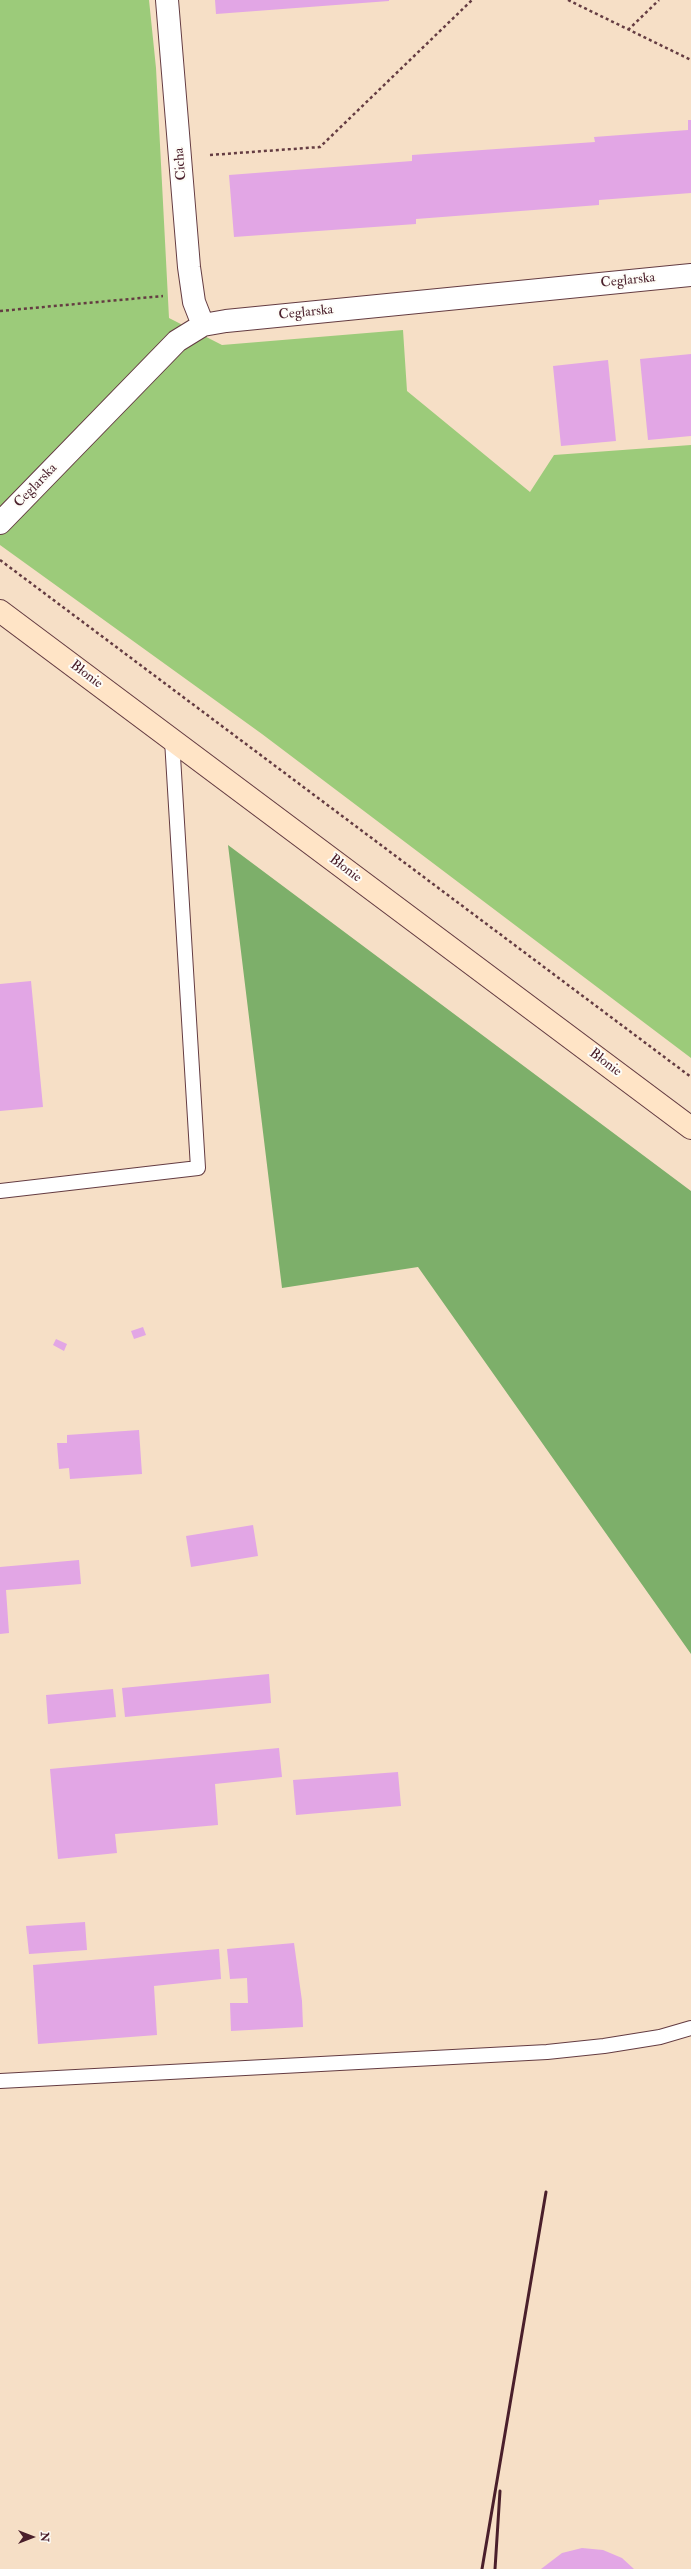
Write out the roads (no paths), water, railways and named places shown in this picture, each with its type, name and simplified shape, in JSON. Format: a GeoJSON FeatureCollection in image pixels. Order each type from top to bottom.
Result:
{"type":"FeatureCollection","features":[{"type":"Feature","properties":{"kind":"street","name":"Cicha"},"geometry":{"type":"LineString","coordinates":[[167,0],[194,302],[203,325]]}},
{"type":"Feature","properties":{"kind":"street","name":"Ceglarska"},"geometry":{"type":"LineString","coordinates":[[0,523],[177,341],[203,325],[226,321],[691,275]]}},
{"type":"Feature","properties":{"kind":"street","name":"Błonie"},"geometry":{"type":"LineString","coordinates":[[0,611],[691,1128]]}},
{"type":"Feature","properties":{"kind":"lane"},"geometry":{"type":"LineString","coordinates":[[0,1190],[198,1168],[172,740]]}},
{"type":"Feature","properties":{"kind":"lane"},"geometry":{"type":"LineString","coordinates":[[0,2081],[547,2052],[604,2046],[660,2037],[691,2028]]}},
{"type":"Feature","properties":{"kind":"railway"},"geometry":{"type":"LineString","coordinates":[[482,2569],[546,2192]]}},
{"type":"Feature","properties":{"kind":"railway"},"geometry":{"type":"LineString","coordinates":[[495,2569],[500,2491]]}}]}
